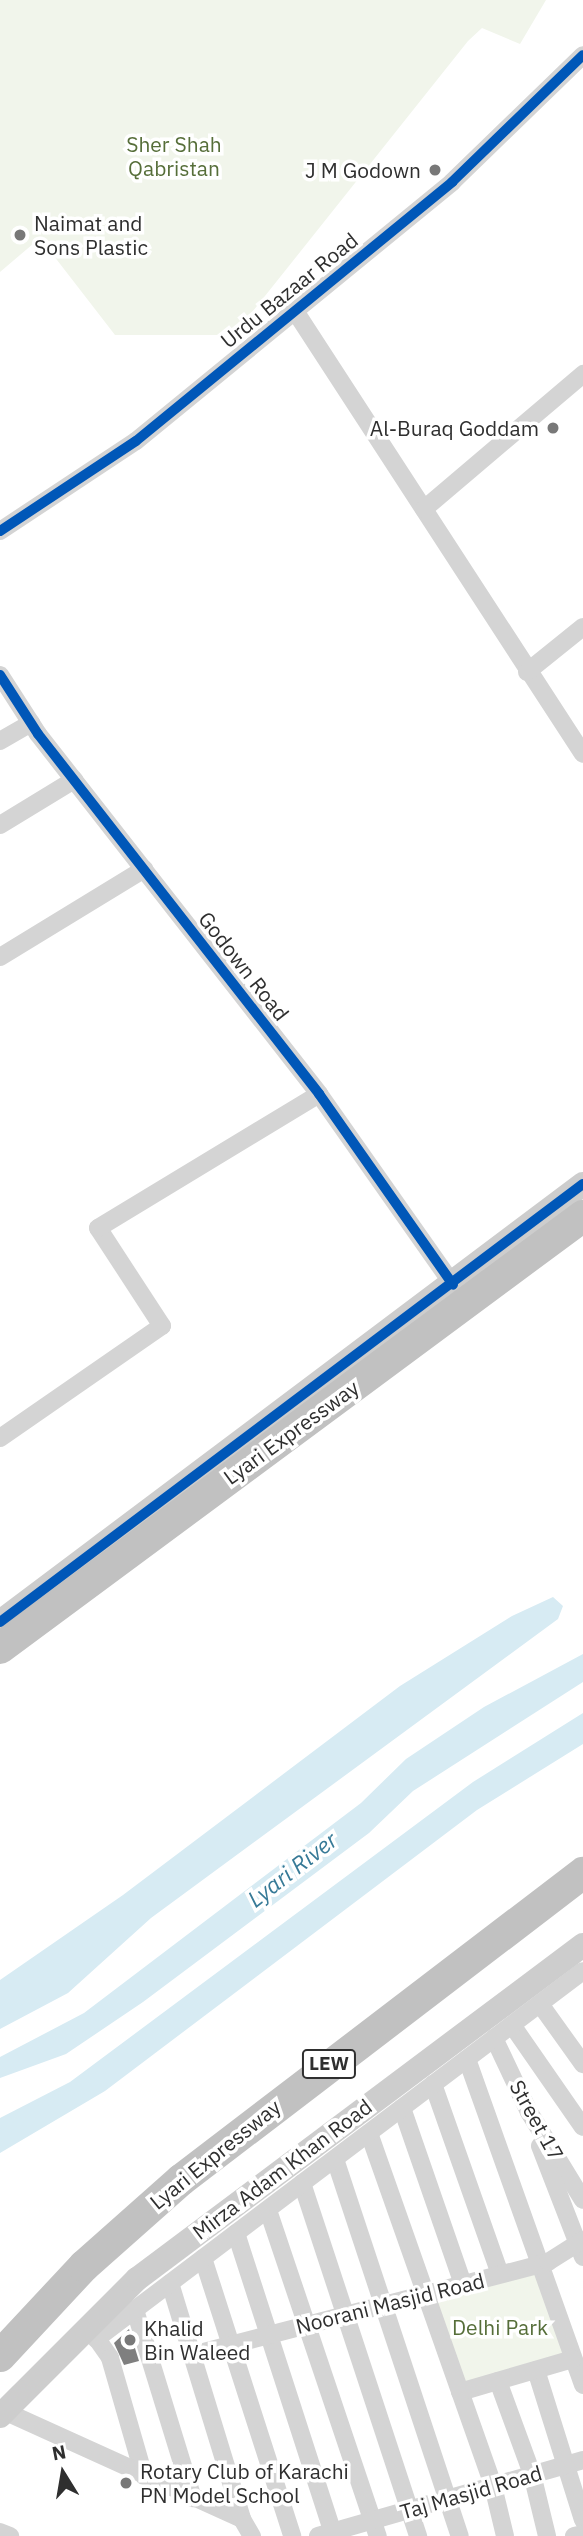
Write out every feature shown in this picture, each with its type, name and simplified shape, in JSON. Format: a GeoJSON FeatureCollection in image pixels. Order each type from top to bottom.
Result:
{"type":"FeatureCollection","features":[{"type":"Feature","properties":{"kind":"highway","name":"Lyari Expressway"},"geometry":{"type":"LineString","coordinates":[[0,1648],[583,1216]]}},
{"type":"Feature","properties":{"kind":"highway","name":"Lyari Expressway"},"geometry":{"type":"LineString","coordinates":[[0,2356],[84,2266],[181,2180],[583,1873]]}},
{"type":"Feature","properties":{"kind":"main road"},"geometry":{"type":"LineString","coordinates":[[0,1622],[583,1184]]}},
{"type":"Feature","properties":{"kind":"main road","name":"Mirza Adam Khan Road"},"geometry":{"type":"LineString","coordinates":[[2,2414],[92,2333],[137,2279],[286,2164],[583,1945]]}},
{"type":"Feature","properties":{"kind":"street","name":"Urdu Bazaar Road"},"geometry":{"type":"LineString","coordinates":[[0,531],[136,441],[452,182],[583,55]]}},
{"type":"Feature","properties":{"kind":"street"},"geometry":{"type":"LineString","coordinates":[[295,311],[527,672],[583,754]]}},
{"type":"Feature","properties":{"kind":"street"},"geometry":{"type":"LineString","coordinates":[[424,509],[583,374]]}},
{"type":"Feature","properties":{"kind":"street"},"geometry":{"type":"LineString","coordinates":[[527,672],[583,627]]}},
{"type":"Feature","properties":{"kind":"street","name":"Godown Road"},"geometry":{"type":"LineString","coordinates":[[0,675],[31,723],[319,1094],[453,1284]]}},
{"type":"Feature","properties":{"kind":"street"},"geometry":{"type":"LineString","coordinates":[[0,741],[31,723]]}},
{"type":"Feature","properties":{"kind":"street"},"geometry":{"type":"LineString","coordinates":[[0,825],[74,779]]}},
{"type":"Feature","properties":{"kind":"street"},"geometry":{"type":"LineString","coordinates":[[0,957],[144,869]]}},
{"type":"Feature","properties":{"kind":"street"},"geometry":{"type":"LineString","coordinates":[[0,1438],[162,1326],[98,1228],[319,1094]]}},
{"type":"Feature","properties":{"kind":"street"},"geometry":{"type":"LineString","coordinates":[[144,2476],[110,2358],[92,2333],[135,2309],[494,2038],[580,1979]]}},
{"type":"Feature","properties":{"kind":"street"},"geometry":{"type":"LineString","coordinates":[[540,2004],[583,2064]]}},
{"type":"Feature","properties":{"kind":"street"},"geometry":{"type":"LineString","coordinates":[[512,2025],[583,2127]]}},
{"type":"Feature","properties":{"kind":"street","name":"Street 17"},"geometry":{"type":"LineString","coordinates":[[494,2038],[547,2141],[583,2200]]}},
{"type":"Feature","properties":{"kind":"street"},"geometry":{"type":"LineString","coordinates":[[467,2059],[583,2385]]}},
{"type":"Feature","properties":{"kind":"street"},"geometry":{"type":"LineString","coordinates":[[433,2084],[500,2274]]}},
{"type":"Feature","properties":{"kind":"street"},"geometry":{"type":"LineString","coordinates":[[402,2108],[463,2284]]}},
{"type":"Feature","properties":{"kind":"street"},"geometry":{"type":"LineString","coordinates":[[369,2133],[494,2486],[505,2536]]}},
{"type":"Feature","properties":{"kind":"street"},"geometry":{"type":"LineString","coordinates":[[547,2141],[540,2145],[581,2246]]}},
{"type":"Feature","properties":{"kind":"street"},"geometry":{"type":"LineString","coordinates":[[335,2159],[450,2498],[460,2536]]}},
{"type":"Feature","properties":{"kind":"street"},"geometry":{"type":"LineString","coordinates":[[302,2183],[347,2312],[418,2536]]}},
{"type":"Feature","properties":{"kind":"street"},"geometry":{"type":"LineString","coordinates":[[268,2210],[376,2528]]}},
{"type":"Feature","properties":{"kind":"street"},"geometry":{"type":"LineString","coordinates":[[236,2233],[269,2334],[328,2535]]}},
{"type":"Feature","properties":{"kind":"street","name":"Noorani Masjid Road"},"geometry":{"type":"LineString","coordinates":[[192,2356],[384,2302],[538,2264],[581,2246]]}},
{"type":"Feature","properties":{"kind":"street"},"geometry":{"type":"LineString","coordinates":[[203,2258],[292,2536]]}},
{"type":"Feature","properties":{"kind":"street"},"geometry":{"type":"LineString","coordinates":[[170,2283],[242,2519],[252,2536]]}},
{"type":"Feature","properties":{"kind":"street"},"geometry":{"type":"LineString","coordinates":[[135,2309],[193,2498]]}},
{"type":"Feature","properties":{"kind":"street"},"geometry":{"type":"LineString","coordinates":[[460,2392],[573,2358]]}},
{"type":"Feature","properties":{"kind":"street"},"geometry":{"type":"LineString","coordinates":[[537,2370],[576,2462],[583,2520]]}},
{"type":"Feature","properties":{"kind":"street"},"geometry":{"type":"LineString","coordinates":[[498,2381],[532,2474],[547,2536]]}},
{"type":"Feature","properties":{"kind":"street"},"geometry":{"type":"LineString","coordinates":[[2,2414],[242,2519]]}},
{"type":"Feature","properties":{"kind":"street","name":"Taj Masjid Road"},"geometry":{"type":"LineString","coordinates":[[328,2535],[376,2528],[411,2509],[576,2462]]}},
{"type":"Feature","properties":{"kind":"street"},"geometry":{"type":"LineString","coordinates":[[0,2532],[10,2536]]}},
{"type":"Feature","properties":{"kind":"street"},"geometry":{"type":"LineString","coordinates":[[574,2536],[583,2534]]}},
{"type":"Feature","properties":{"kind":"green space","name":"Sher Shah Qabristan"},"geometry":{"type":"Polygon","coordinates":[[[0,0],[546,0],[520,44],[482,28],[468,41],[234,335],[115,335],[40,238],[0,272],[0,0]]]}},
{"type":"Feature","properties":{"kind":"green space","name":"Delhi Park"},"geometry":{"type":"Polygon","coordinates":[[[538,2264],[573,2359],[463,2399],[428,2304],[538,2264]]]}},
{"type":"Feature","properties":{"kind":"water"},"geometry":{"type":"Polygon","coordinates":[[[553,1597],[563,1606],[558,1619],[151,1918],[68,1993],[0,2029],[0,1980],[123,1895],[400,1686],[512,1616],[553,1597]]]}},
{"type":"Feature","properties":{"kind":"water","name":"Lyari River"},"geometry":{"type":"Polygon","coordinates":[[[583,1654],[583,1682],[413,1791],[369,1833],[143,2002],[66,2054],[0,2078],[0,2057],[84,2013],[361,1803],[406,1759],[484,1707],[583,1654]]]}},
{"type":"Feature","properties":{"kind":"water"},"geometry":{"type":"Polygon","coordinates":[[[583,1713],[583,1744],[477,1810],[105,2091],[0,2153],[0,2118],[70,2082],[473,1782],[583,1713]]]}},
{"type":"Feature","properties":{"kind":"building"},"geometry":{"type":"Polygon","coordinates":[[[129,2329],[139,2361],[124,2365],[114,2343],[129,2329]]]}},
{"type":"Feature","properties":{"kind":"cycle path"},"geometry":{"type":"LineString","coordinates":[[0,531],[136,441],[452,182],[583,55]]}},
{"type":"Feature","properties":{"kind":"cycle path"},"geometry":{"type":"LineString","coordinates":[[0,675],[38,734],[319,1094],[453,1285]]}},
{"type":"Feature","properties":{"kind":"cycle path"},"geometry":{"type":"LineString","coordinates":[[0,1622],[583,1184]]}},
{"type":"Feature","properties":{"kind":"place","name":"J M Godown"},"geometry":{"type":"Point","coordinates":[435,170]}},
{"type":"Feature","properties":{"kind":"place","name":"Naimat and Sons Plastic"},"geometry":{"type":"Point","coordinates":[20,235]}},
{"type":"Feature","properties":{"kind":"place","name":"Al-Buraq Goddam"},"geometry":{"type":"Point","coordinates":[553,428]}},
{"type":"Feature","properties":{"kind":"place","name":"Khalid Bin Waleed"},"geometry":{"type":"Point","coordinates":[130,2340]}},
{"type":"Feature","properties":{"kind":"place","name":"Rotary Club of Karachi PN Model School"},"geometry":{"type":"Point","coordinates":[126,2483]}}]}
